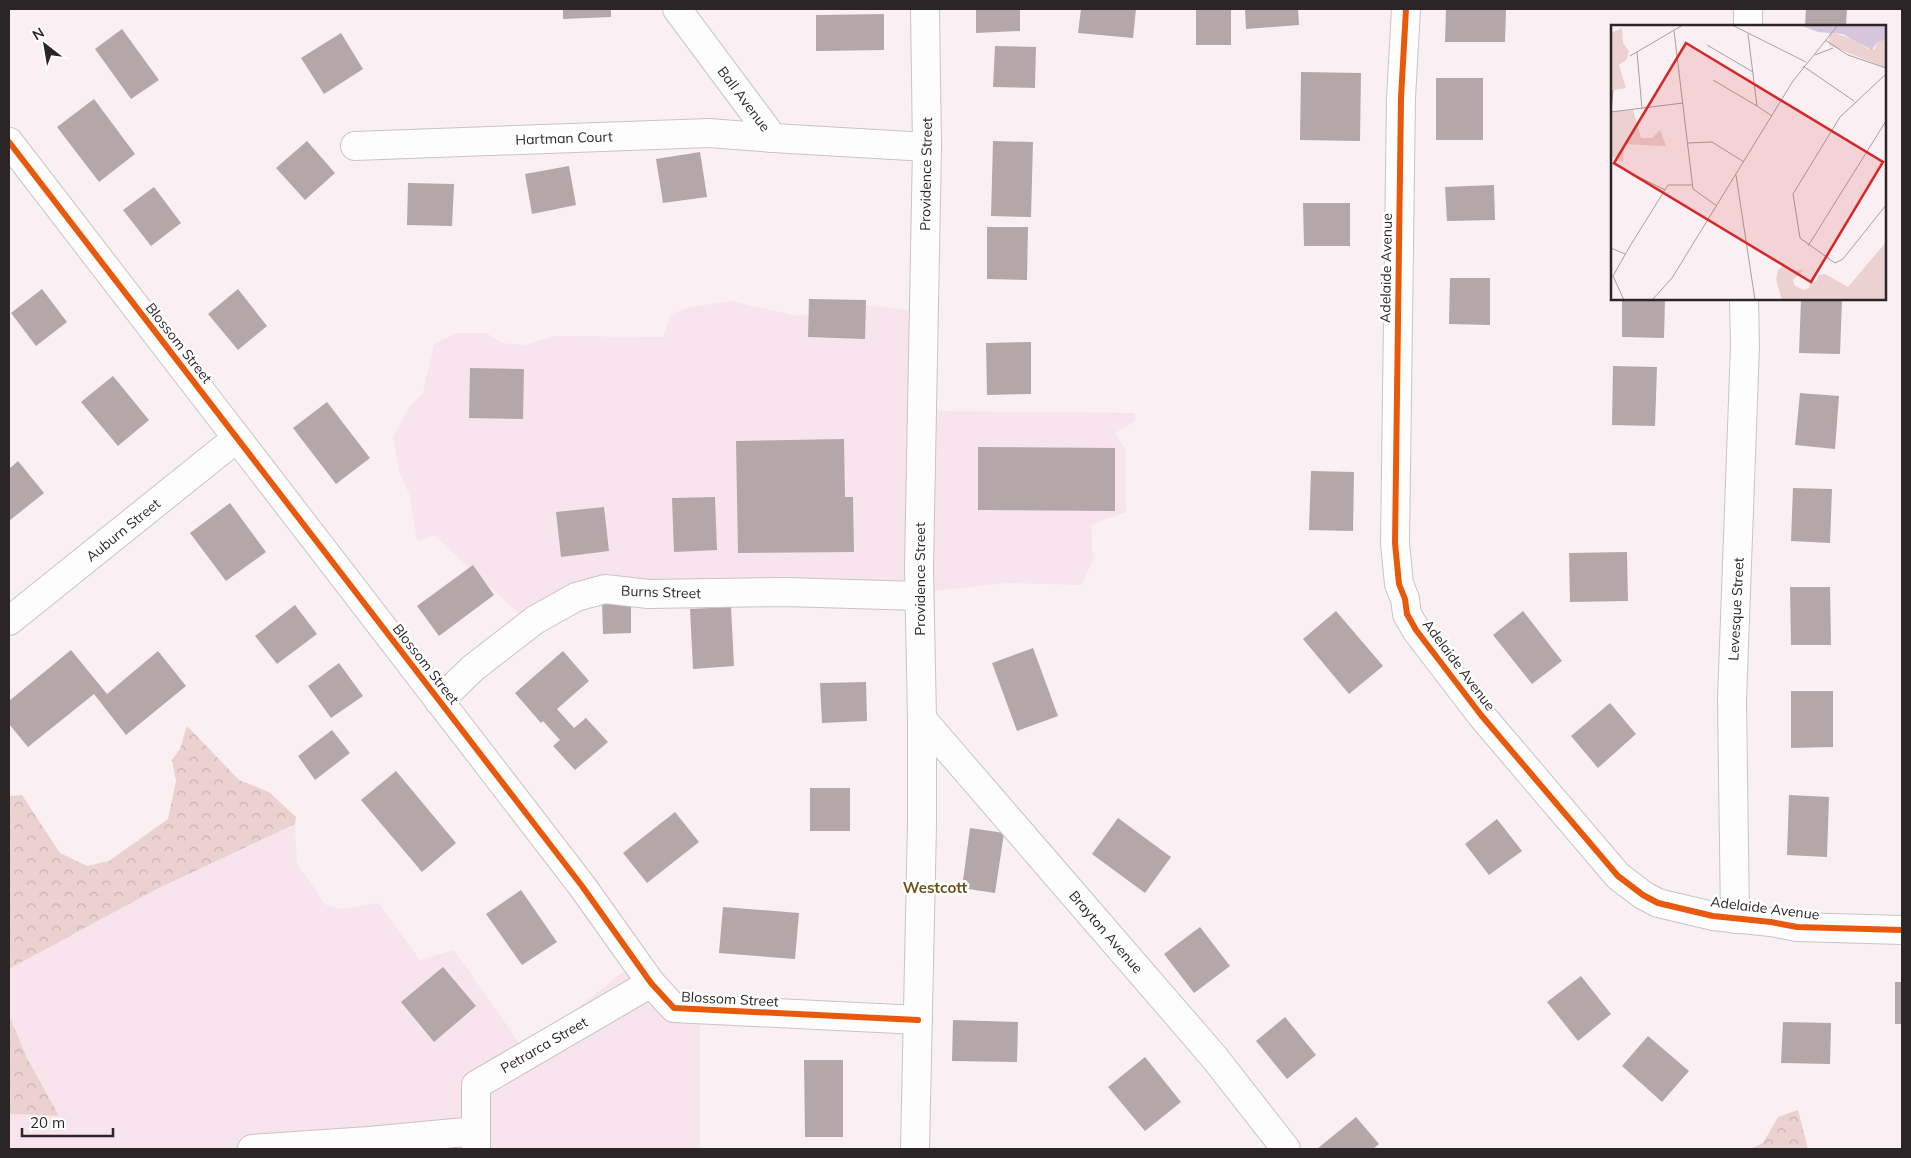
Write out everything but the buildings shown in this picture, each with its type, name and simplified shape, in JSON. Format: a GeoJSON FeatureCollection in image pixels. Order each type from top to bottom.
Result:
{"type":"FeatureCollection","features":[{"type":"Feature","properties":{"kind":"street","name":"Ball Avenue"},"geometry":{"type":"LineString","coordinates":[[676,9],[773,138],[927,147]]}},
{"type":"Feature","properties":{"kind":"street","name":"Providence Street"},"geometry":{"type":"LineString","coordinates":[[915,1149],[922,719],[920,596],[927,147],[925,9]]}},
{"type":"Feature","properties":{"kind":"street","name":"Adelaide Avenue"},"geometry":{"type":"LineString","coordinates":[[1406,9],[1401,98],[1395,543],[1399,584],[1405,599],[1407,614],[1438,661],[1481,715],[1618,876],[1644,896],[1658,903],[1713,916],[1735,919],[1798,927],[1902,930]]}},
{"type":"Feature","properties":{"kind":"street"},"geometry":{"type":"LineString","coordinates":[[1748,9],[1748,25]]}},
{"type":"Feature","properties":{"kind":"street","name":"Hartman Court"},"geometry":{"type":"LineString","coordinates":[[355,146],[709,133],[773,138]]}},
{"type":"Feature","properties":{"kind":"street","name":"Blossom Street"},"geometry":{"type":"LineString","coordinates":[[9,142],[582,886],[651,983],[674,1008],[918,1020]]}},
{"type":"Feature","properties":{"kind":"street","name":"Levesque Street"},"geometry":{"type":"LineString","coordinates":[[1735,919],[1732,700],[1745,346],[1744,300]]}},
{"type":"Feature","properties":{"kind":"street","name":"Auburn Street"},"geometry":{"type":"LineString","coordinates":[[9,621],[237,438]]}},
{"type":"Feature","properties":{"kind":"street","name":"Burns Street"},"geometry":{"type":"LineString","coordinates":[[439,701],[473,668],[535,620],[576,597],[605,589],[648,594],[785,592],[920,596]]}},
{"type":"Feature","properties":{"kind":"street","name":"Brayton Avenue"},"geometry":{"type":"LineString","coordinates":[[922,719],[1214,1057],[1286,1149]]}},
{"type":"Feature","properties":{"kind":"street","name":"Petrarca Street"},"geometry":{"type":"LineString","coordinates":[[476,1140],[476,1084],[651,983]]}},
{"type":"Feature","properties":{"kind":"street"},"geometry":{"type":"LineString","coordinates":[[252,1149],[369,1141],[476,1140]]}},
{"type":"Feature","properties":{"kind":"shaded area"},"geometry":{"type":"Polygon","coordinates":[[[730,301],[799,316],[864,305],[921,311],[928,411],[1135,413],[1135,421],[1115,433],[1125,448],[1126,512],[1091,525],[1093,561],[1081,585],[1007,583],[924,592],[608,586],[527,621],[434,535],[417,542],[409,494],[399,471],[393,437],[409,408],[423,392],[434,344],[457,333],[486,333],[503,343],[525,345],[555,336],[663,337],[671,314],[691,307],[730,301]]]}},
{"type":"Feature","properties":{"kind":"shaded area"},"geometry":{"type":"Polygon","coordinates":[[[295,824],[297,863],[326,905],[340,909],[378,903],[420,960],[454,950],[523,1048],[534,1042],[628,968],[700,1011],[700,1149],[9,1149],[9,1114],[59,1116],[27,1058],[9,1015],[9,969],[157,889],[295,824]]]}},
{"type":"Feature","properties":{"kind":"green space"},"geometry":{"type":"Polygon","coordinates":[[[187,726],[239,780],[269,792],[296,817],[295,824],[157,889],[9,969],[9,796],[22,795],[60,853],[87,866],[109,861],[168,819],[176,781],[172,760],[180,749],[187,726]]]}},
{"type":"Feature","properties":{"kind":"green space"},"geometry":{"type":"Polygon","coordinates":[[[9,1015],[27,1058],[59,1116],[9,1114],[9,1015]]]}},
{"type":"Feature","properties":{"kind":"green space"},"geometry":{"type":"Polygon","coordinates":[[[1798,1110],[1808,1149],[1750,1149],[1763,1143],[1778,1117],[1798,1110]]]}},
{"type":"Feature","properties":{"kind":"cycle path"},"geometry":{"type":"LineString","coordinates":[[1406,9],[1401,98],[1395,543],[1399,584],[1405,599],[1407,614],[1416,630],[1481,715],[1618,876],[1643,895],[1658,903],[1713,916],[1771,922],[1797,927],[1902,930]]}},
{"type":"Feature","properties":{"kind":"cycle path"},"geometry":{"type":"LineString","coordinates":[[9,142],[582,886],[651,983],[674,1008],[918,1020]]}},
{"type":"Feature","properties":{"kind":"district","name":"Westcott"},"geometry":{"type":"Point","coordinates":[935,888]}}]}
